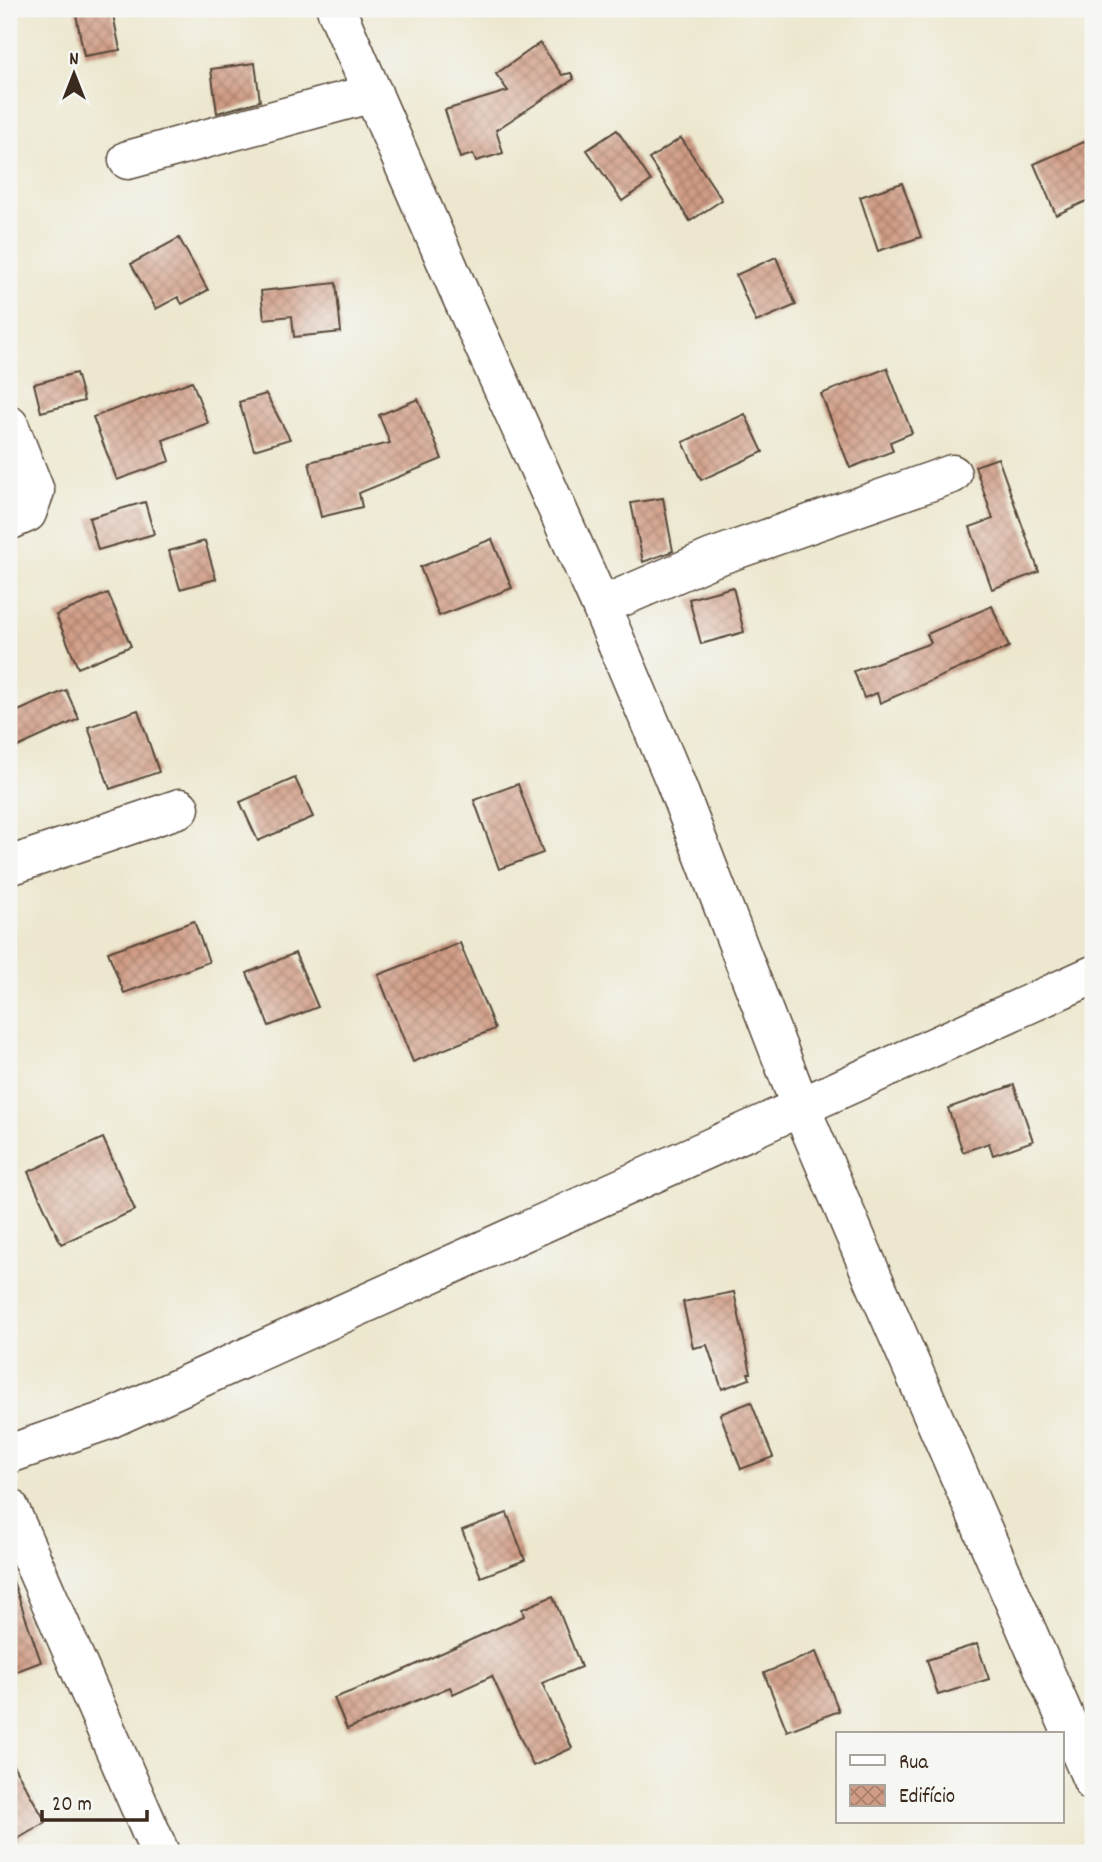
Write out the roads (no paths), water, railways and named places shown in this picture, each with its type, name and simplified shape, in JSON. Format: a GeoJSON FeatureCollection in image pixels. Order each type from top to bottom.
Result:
{"type":"FeatureCollection","features":[{"type":"Feature","properties":{"kind":"street"},"geometry":{"type":"LineString","coordinates":[[336,9],[601,606],[674,779],[801,1108],[1093,1782]]}},
{"type":"Feature","properties":{"kind":"street"},"geometry":{"type":"LineString","coordinates":[[128,160],[373,93]]}},
{"type":"Feature","properties":{"kind":"street"},"geometry":{"type":"LineString","coordinates":[[9,425],[35,491],[27,513],[9,521]]}},
{"type":"Feature","properties":{"kind":"street"},"geometry":{"type":"LineString","coordinates":[[601,606],[712,558],[952,474]]}},
{"type":"Feature","properties":{"kind":"street"},"geometry":{"type":"LineString","coordinates":[[9,866],[180,808]]}},
{"type":"Feature","properties":{"kind":"street"},"geometry":{"type":"LineString","coordinates":[[9,1454],[105,1421],[1093,975]]}},
{"type":"Feature","properties":{"kind":"street"},"geometry":{"type":"LineString","coordinates":[[9,1507],[160,1853]]}}]}
